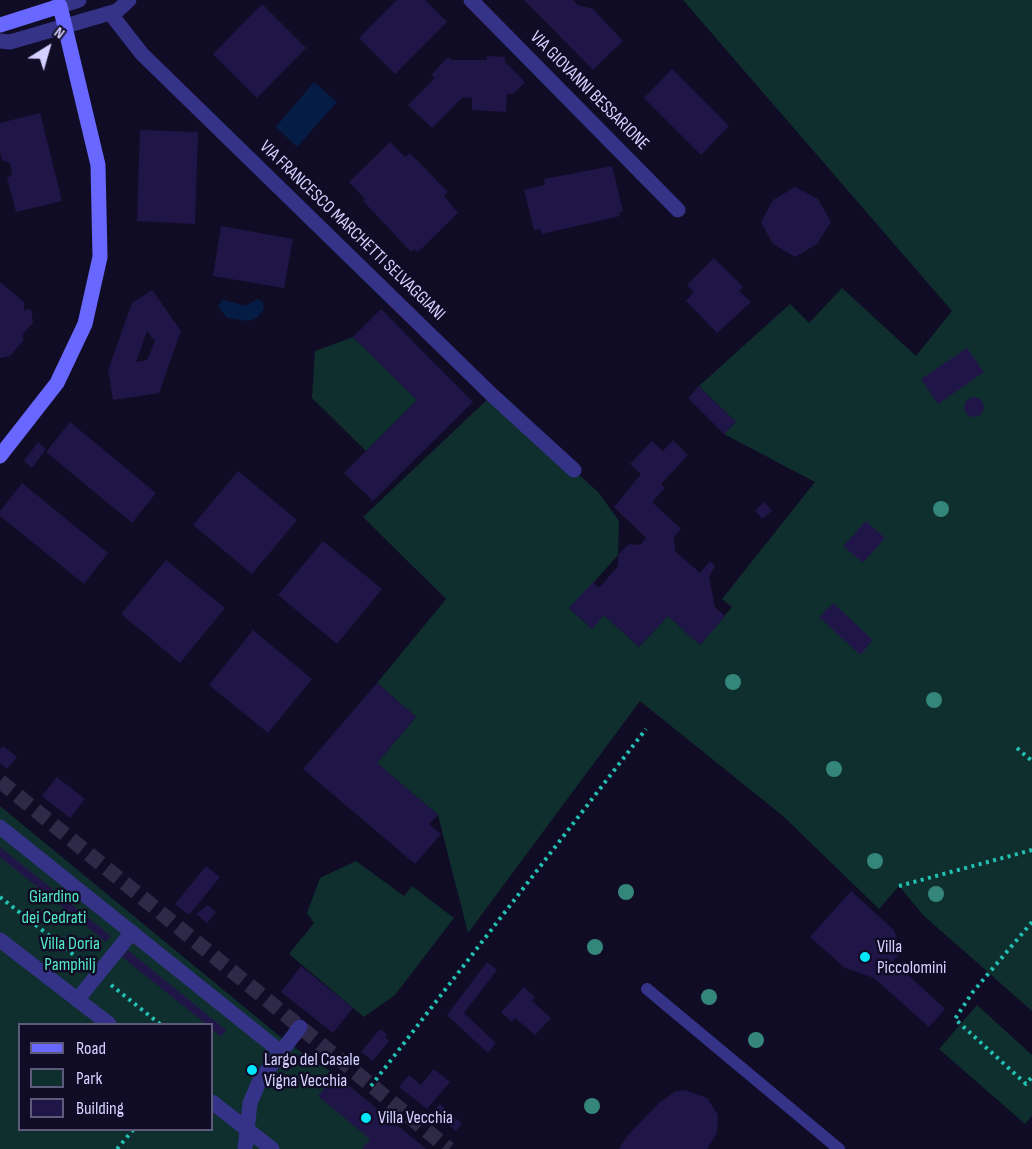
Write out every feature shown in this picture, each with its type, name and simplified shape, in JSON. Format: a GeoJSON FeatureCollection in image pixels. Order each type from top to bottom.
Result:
{"type":"FeatureCollection","features":[{"type":"Feature","properties":{"kind":"main road"},"geometry":{"type":"LineString","coordinates":[[0,25],[60,3],[98,165],[100,257],[85,324],[57,383],[0,456]]}},
{"type":"Feature","properties":{"kind":"street"},"geometry":{"type":"LineString","coordinates":[[60,3],[79,0]]}},
{"type":"Feature","properties":{"kind":"street"},"geometry":{"type":"LineString","coordinates":[[0,40],[10,42],[117,11],[129,0]]}},
{"type":"Feature","properties":{"kind":"street","name":"VIA GIOVANNI BESSARIONE"},"geometry":{"type":"LineString","coordinates":[[471,0],[678,210]]}},
{"type":"Feature","properties":{"kind":"street","name":"VIA FRANCESCO MARCHETTI SELVAGGIANI"},"geometry":{"type":"LineString","coordinates":[[110,13],[142,54],[492,395],[574,470]]}},
{"type":"Feature","properties":{"kind":"street"},"geometry":{"type":"LineString","coordinates":[[0,827],[132,932],[284,1047]]}},
{"type":"Feature","properties":{"kind":"street"},"geometry":{"type":"LineString","coordinates":[[77,1000],[132,932]]}},
{"type":"Feature","properties":{"kind":"street"},"geometry":{"type":"LineString","coordinates":[[0,939],[108,1023]]}},
{"type":"Feature","properties":{"kind":"street"},"geometry":{"type":"LineString","coordinates":[[245,1149],[250,1103],[261,1080],[300,1027]]}},
{"type":"Feature","properties":{"kind":"street"},"geometry":{"type":"LineString","coordinates":[[213,1103],[272,1149]]}},
{"type":"Feature","properties":{"kind":"lane"},"geometry":{"type":"LineString","coordinates":[[647,990],[838,1149]]}},
{"type":"Feature","properties":{"kind":"path"},"geometry":{"type":"LineString","coordinates":[[371,1086],[646,729]]}},
{"type":"Feature","properties":{"kind":"path"},"geometry":{"type":"LineString","coordinates":[[1017,748],[1032,761]]}},
{"type":"Feature","properties":{"kind":"path"},"geometry":{"type":"LineString","coordinates":[[899,886],[1032,850]]}},
{"type":"Feature","properties":{"kind":"path"},"geometry":{"type":"LineString","coordinates":[[0,897],[159,1023]]}},
{"type":"Feature","properties":{"kind":"path"},"geometry":{"type":"LineString","coordinates":[[1032,922],[972,993],[955,1019],[1026,1084],[1032,1077]]}},
{"type":"Feature","properties":{"kind":"path"},"geometry":{"type":"LineString","coordinates":[[117,1149],[132,1131]]}},
{"type":"Feature","properties":{"kind":"green space"},"geometry":{"type":"Polygon","coordinates":[[[683,0],[1032,0],[1032,1011],[923,915],[899,886],[879,909],[783,816],[640,701],[468,933],[438,815],[377,763],[416,717],[377,683],[446,599],[363,517],[492,395],[599,493],[619,521],[618,555],[570,609],[592,629],[604,615],[639,647],[668,616],[700,645],[732,607],[722,599],[815,482],[724,434],[736,422],[699,386],[790,304],[809,323],[842,288],[916,356],[952,311],[683,0]]]}},
{"type":"Feature","properties":{"kind":"green space"},"geometry":{"type":"Polygon","coordinates":[[[353,337],[417,400],[366,451],[312,398],[315,351],[353,337]]]}},
{"type":"Feature","properties":{"kind":"green space","name":"Villa Doria Pamphilj"},"geometry":{"type":"Polygon","coordinates":[[[0,806],[288,1043],[336,1075],[426,1149],[0,1149],[0,806]]]}},
{"type":"Feature","properties":{"kind":"green space"},"geometry":{"type":"Polygon","coordinates":[[[356,861],[404,896],[412,886],[454,918],[395,995],[364,1017],[289,954],[314,923],[307,913],[320,878],[356,861]]]}},
{"type":"Feature","properties":{"kind":"green space"},"geometry":{"type":"Polygon","coordinates":[[[977,1005],[1032,1055],[1032,1116],[1025,1124],[939,1049],[977,1005]]]}},
{"type":"Feature","properties":{"kind":"water"},"geometry":{"type":"Polygon","coordinates":[[[314,82],[337,102],[297,147],[276,127],[314,82]]]}},
{"type":"Feature","properties":{"kind":"water"},"geometry":{"type":"Polygon","coordinates":[[[257,299],[263,302],[264,309],[257,318],[248,321],[227,318],[218,306],[223,300],[246,306],[257,299]]]}},
{"type":"Feature","properties":{"kind":"building"},"geometry":{"type":"Polygon","coordinates":[[[397,0],[425,0],[447,22],[395,74],[359,38],[397,0]]]}},
{"type":"Feature","properties":{"kind":"building"},"geometry":{"type":"Polygon","coordinates":[[[524,0],[573,0],[578,5],[593,9],[623,41],[593,70],[524,0]]]}},
{"type":"Feature","properties":{"kind":"building"},"geometry":{"type":"Polygon","coordinates":[[[262,4],[306,48],[257,98],[213,54],[262,4]]]}},
{"type":"Feature","properties":{"kind":"building"},"geometry":{"type":"Polygon","coordinates":[[[487,56],[505,57],[505,62],[525,82],[513,94],[507,94],[506,112],[472,110],[472,98],[463,97],[432,128],[408,105],[435,78],[431,75],[448,57],[452,60],[487,60],[487,56]]]}},
{"type":"Feature","properties":{"kind":"building"},"geometry":{"type":"Polygon","coordinates":[[[672,69],[729,126],[701,155],[644,98],[672,69]]]}},
{"type":"Feature","properties":{"kind":"building"},"geometry":{"type":"Polygon","coordinates":[[[40,113],[62,201],[16,212],[7,178],[12,175],[10,163],[2,160],[0,151],[0,123],[40,113]]]}},
{"type":"Feature","properties":{"kind":"building"},"geometry":{"type":"Polygon","coordinates":[[[140,130],[198,132],[195,224],[137,221],[140,130]]]}},
{"type":"Feature","properties":{"kind":"building"},"geometry":{"type":"Polygon","coordinates":[[[390,142],[405,157],[410,153],[448,192],[444,196],[458,213],[418,252],[414,249],[411,252],[363,201],[365,199],[349,182],[390,142]]]}},
{"type":"Feature","properties":{"kind":"building"},"geometry":{"type":"Polygon","coordinates":[[[612,166],[623,211],[619,212],[620,216],[542,234],[540,229],[534,230],[524,190],[545,185],[544,179],[612,166]]]}},
{"type":"Feature","properties":{"kind":"building"},"geometry":{"type":"Polygon","coordinates":[[[795,187],[818,199],[831,222],[817,244],[795,257],[773,244],[761,222],[773,200],[795,187]]]}},
{"type":"Feature","properties":{"kind":"building"},"geometry":{"type":"Polygon","coordinates":[[[221,226],[293,239],[284,288],[213,276],[221,226]]]}},
{"type":"Feature","properties":{"kind":"building"},"geometry":{"type":"Polygon","coordinates":[[[714,258],[743,287],[739,291],[751,302],[717,333],[686,301],[694,292],[687,285],[714,258]]]}},
{"type":"Feature","properties":{"kind":"building"},"geometry":{"type":"Polygon","coordinates":[[[0,282],[24,302],[24,310],[31,309],[33,323],[23,334],[23,341],[10,356],[0,358],[0,282]]]}},
{"type":"Feature","properties":{"kind":"building"},"geometry":{"type":"Polygon","coordinates":[[[152,290],[181,331],[159,393],[113,400],[108,370],[132,303],[152,290]],[[147,331],[136,362],[147,360],[155,341],[147,331]]]}},
{"type":"Feature","properties":{"kind":"building"},"geometry":{"type":"Polygon","coordinates":[[[381,309],[473,402],[373,501],[344,473],[417,400],[353,337],[381,309]]]}},
{"type":"Feature","properties":{"kind":"building"},"geometry":{"type":"Polygon","coordinates":[[[967,348],[984,372],[938,404],[921,379],[967,348]]]}},
{"type":"Feature","properties":{"kind":"building"},"geometry":{"type":"Polygon","coordinates":[[[699,386],[736,422],[724,434],[688,398],[699,386]]]}},
{"type":"Feature","properties":{"kind":"building"},"geometry":{"type":"Polygon","coordinates":[[[970,397],[978,397],[984,403],[984,411],[978,417],[970,417],[964,411],[964,403],[970,397]]]}},
{"type":"Feature","properties":{"kind":"building"},"geometry":{"type":"Polygon","coordinates":[[[70,422],[156,493],[132,523],[46,452],[70,422]]]}},
{"type":"Feature","properties":{"kind":"building"},"geometry":{"type":"Polygon","coordinates":[[[673,440],[688,455],[661,484],[665,488],[652,502],[681,529],[674,537],[675,551],[700,573],[710,561],[715,566],[709,577],[715,607],[725,616],[700,645],[668,616],[639,647],[604,615],[592,629],[569,608],[593,582],[599,588],[618,566],[618,555],[629,544],[640,545],[646,538],[614,507],[641,474],[630,464],[652,441],[663,451],[673,440]]]}},
{"type":"Feature","properties":{"kind":"building"},"geometry":{"type":"Polygon","coordinates":[[[38,442],[46,449],[32,468],[24,461],[38,442]]]}},
{"type":"Feature","properties":{"kind":"building"},"geometry":{"type":"Polygon","coordinates":[[[238,471],[297,520],[252,574],[193,525],[238,471]]]}},
{"type":"Feature","properties":{"kind":"building"},"geometry":{"type":"Polygon","coordinates":[[[22,483],[108,553],[84,584],[0,516],[0,511],[22,483]]]}},
{"type":"Feature","properties":{"kind":"building"},"geometry":{"type":"Polygon","coordinates":[[[765,502],[772,511],[762,519],[755,510],[765,502]]]}},
{"type":"Feature","properties":{"kind":"building"},"geometry":{"type":"Polygon","coordinates":[[[866,521],[885,538],[863,563],[843,546],[866,521]]]}},
{"type":"Feature","properties":{"kind":"building"},"geometry":{"type":"Polygon","coordinates":[[[323,541],[382,589],[337,644],[278,595],[323,541]]]}},
{"type":"Feature","properties":{"kind":"building"},"geometry":{"type":"Polygon","coordinates":[[[166,560],[225,608],[180,663],[121,614],[166,560]]]}},
{"type":"Feature","properties":{"kind":"building"},"geometry":{"type":"Polygon","coordinates":[[[833,603],[873,640],[860,655],[819,617],[833,603]]]}},
{"type":"Feature","properties":{"kind":"building"},"geometry":{"type":"Polygon","coordinates":[[[253,630],[312,679],[268,733],[209,685],[253,630]]]}},
{"type":"Feature","properties":{"kind":"building"},"geometry":{"type":"Polygon","coordinates":[[[377,683],[416,717],[377,763],[438,815],[429,824],[441,834],[415,864],[303,769],[377,683]]]}},
{"type":"Feature","properties":{"kind":"building"},"geometry":{"type":"Polygon","coordinates":[[[3,746],[17,757],[7,769],[0,763],[0,749],[3,746]]]}},
{"type":"Feature","properties":{"kind":"building"},"geometry":{"type":"Polygon","coordinates":[[[57,777],[85,799],[70,818],[42,796],[57,777]]]}},
{"type":"Feature","properties":{"kind":"building"},"geometry":{"type":"Polygon","coordinates":[[[0,847],[111,936],[106,942],[0,857],[0,847]]]}},
{"type":"Feature","properties":{"kind":"building"},"geometry":{"type":"Polygon","coordinates":[[[206,866],[220,877],[189,915],[175,904],[206,866]]]}},
{"type":"Feature","properties":{"kind":"building","name":"Villa Piccolomini"},"geometry":{"type":"Polygon","coordinates":[[[851,891],[894,930],[901,952],[893,961],[945,1009],[929,1027],[874,978],[845,968],[810,937],[851,891]]]}},
{"type":"Feature","properties":{"kind":"building"},"geometry":{"type":"Polygon","coordinates":[[[208,905],[216,912],[207,923],[196,914],[208,905]]]}},
{"type":"Feature","properties":{"kind":"building"},"geometry":{"type":"Polygon","coordinates":[[[128,950],[226,1030],[221,1037],[213,1030],[213,1023],[205,1023],[122,957],[128,950]]]}},
{"type":"Feature","properties":{"kind":"building"},"geometry":{"type":"Polygon","coordinates":[[[487,962],[497,970],[464,1013],[496,1043],[488,1053],[447,1015],[487,962]]]}},
{"type":"Feature","properties":{"kind":"building"},"geometry":{"type":"Polygon","coordinates":[[[301,966],[353,1008],[333,1033],[281,992],[301,966]]]}},
{"type":"Feature","properties":{"kind":"building"},"geometry":{"type":"Polygon","coordinates":[[[524,987],[535,997],[532,1001],[551,1018],[535,1035],[515,1018],[512,1022],[501,1012],[524,987]]]}},
{"type":"Feature","properties":{"kind":"building"},"geometry":{"type":"Polygon","coordinates":[[[380,1029],[387,1034],[385,1037],[389,1041],[373,1061],[361,1052],[380,1029]]]}},
{"type":"Feature","properties":{"kind":"building"},"geometry":{"type":"Polygon","coordinates":[[[434,1069],[450,1082],[427,1109],[399,1087],[409,1075],[421,1085],[434,1069]]]}},
{"type":"Feature","properties":{"kind":"building","name":"Villa Vecchia"},"geometry":{"type":"Polygon","coordinates":[[[336,1075],[426,1149],[362,1149],[370,1139],[318,1096],[336,1075]]]}},
{"type":"Feature","properties":{"kind":"building"},"geometry":{"type":"Polygon","coordinates":[[[685,1090],[707,1098],[718,1115],[717,1133],[707,1149],[619,1149],[627,1136],[660,1102],[676,1091],[685,1090]]]}},
{"type":"Feature","properties":{"kind":"building"},"geometry":{"type":"Polygon","coordinates":[[[440,1104],[462,1124],[456,1131],[433,1112],[440,1104]]]}},
{"type":"Feature","properties":{"kind":"tunnel"},"geometry":{"type":"LineString","coordinates":[[0,781],[449,1149]]}},
{"type":"Feature","properties":{"kind":"place","name":"Villa Piccolomini"},"geometry":{"type":"Point","coordinates":[865,957]}},
{"type":"Feature","properties":{"kind":"place","name":"Largo del Casale Vigna Vecchia"},"geometry":{"type":"Point","coordinates":[252,1070]}},
{"type":"Feature","properties":{"kind":"place","name":"Villa Vecchia"},"geometry":{"type":"Point","coordinates":[366,1118]}},
{"type":"Feature","properties":{"kind":"park label","name":"Giardino dei Cedrati"},"geometry":{"type":"Point","coordinates":[54,907]}}]}
